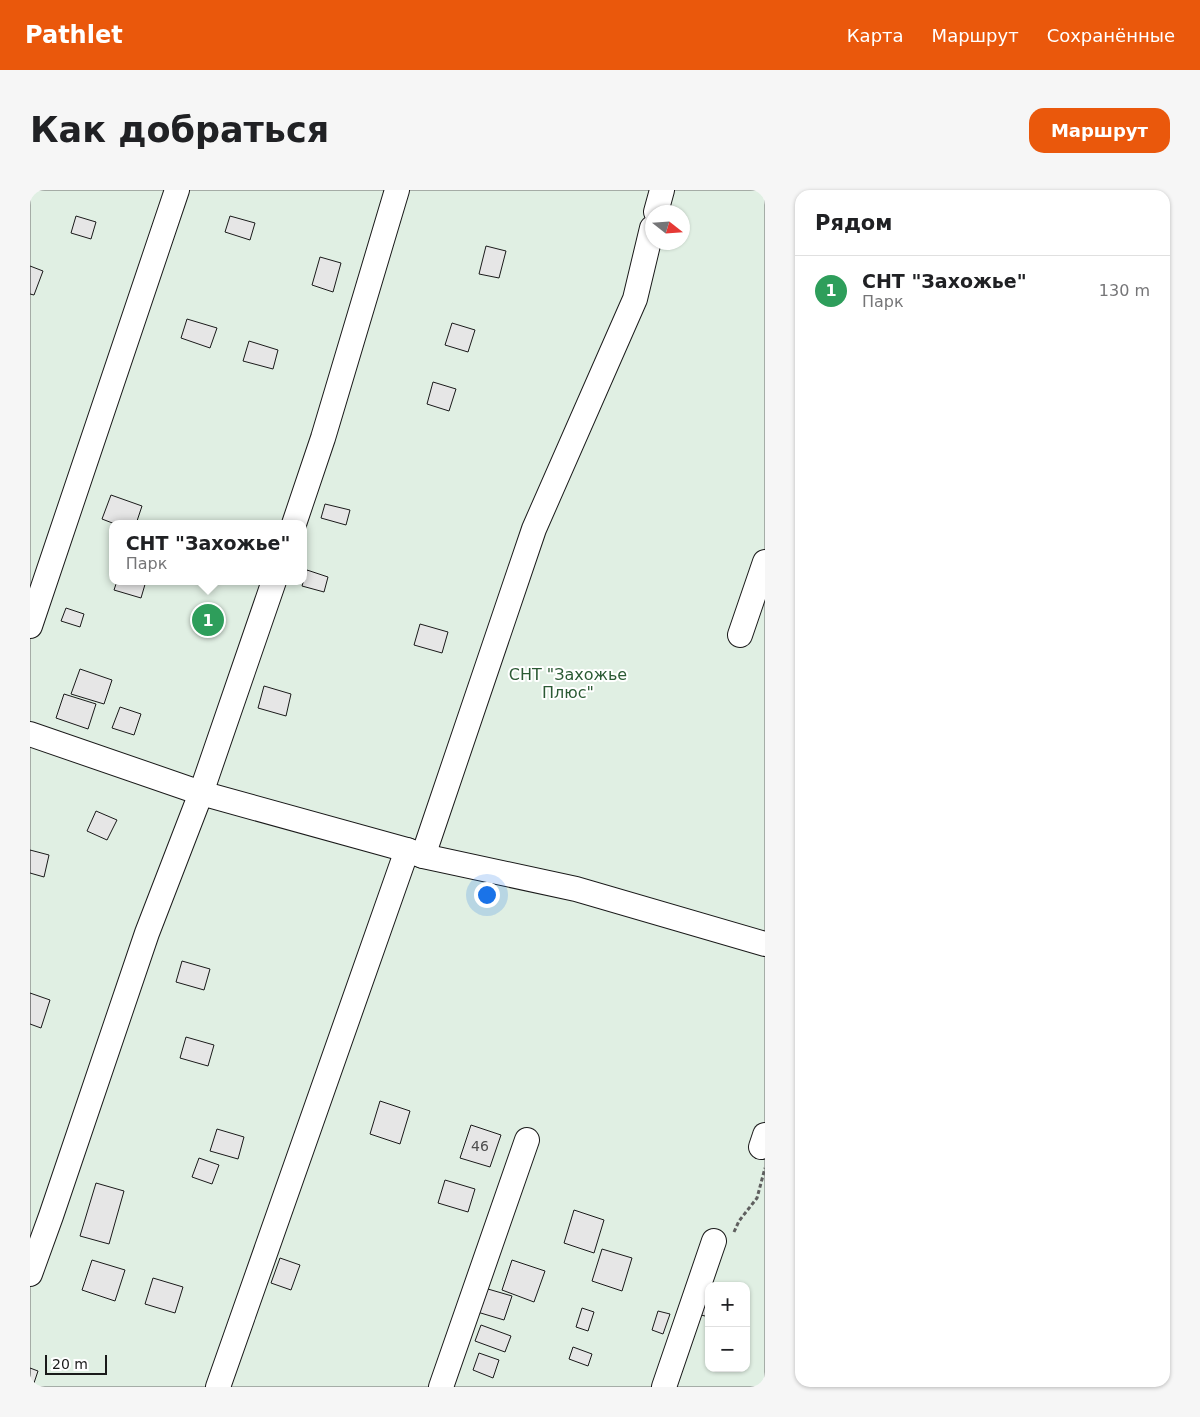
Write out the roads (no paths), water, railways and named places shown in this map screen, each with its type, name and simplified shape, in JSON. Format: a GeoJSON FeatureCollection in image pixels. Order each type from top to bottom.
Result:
{"type":"FeatureCollection","features":[{"type":"Feature","properties":{"kind":"lane"},"geometry":{"type":"LineString","coordinates":[[30,626],[177,190]]}},
{"type":"Feature","properties":{"kind":"lane"},"geometry":{"type":"LineString","coordinates":[[295,520],[323,438],[397,190]]}},
{"type":"Feature","properties":{"kind":"lane"},"geometry":{"type":"LineString","coordinates":[[658,205],[662,190]]}},
{"type":"Feature","properties":{"kind":"lane"},"geometry":{"type":"LineString","coordinates":[[218,1387],[534,529],[635,299],[647,250]]}},
{"type":"Feature","properties":{"kind":"lane"},"geometry":{"type":"LineString","coordinates":[[740,635],[765,562]]}},
{"type":"Feature","properties":{"kind":"lane"},"geometry":{"type":"LineString","coordinates":[[30,1274],[52,1216],[147,933],[201,793],[273,585]]}},
{"type":"Feature","properties":{"kind":"lane"},"geometry":{"type":"LineString","coordinates":[[30,734],[201,793],[415,853],[576,889],[765,944]]}},
{"type":"Feature","properties":{"kind":"lane"},"geometry":{"type":"LineString","coordinates":[[441,1387],[527,1140]]}},
{"type":"Feature","properties":{"kind":"lane"},"geometry":{"type":"LineString","coordinates":[[664,1387],[714,1241]]}},
{"type":"Feature","properties":{"kind":"place","name":"СНТ \"Захожье\""},"geometry":{"type":"Point","coordinates":[208,620]}},
{"type":"Feature","properties":{"kind":"park label","name":"СНТ \"Захожье Плюс\""},"geometry":{"type":"Point","coordinates":[568,683]}}]}
